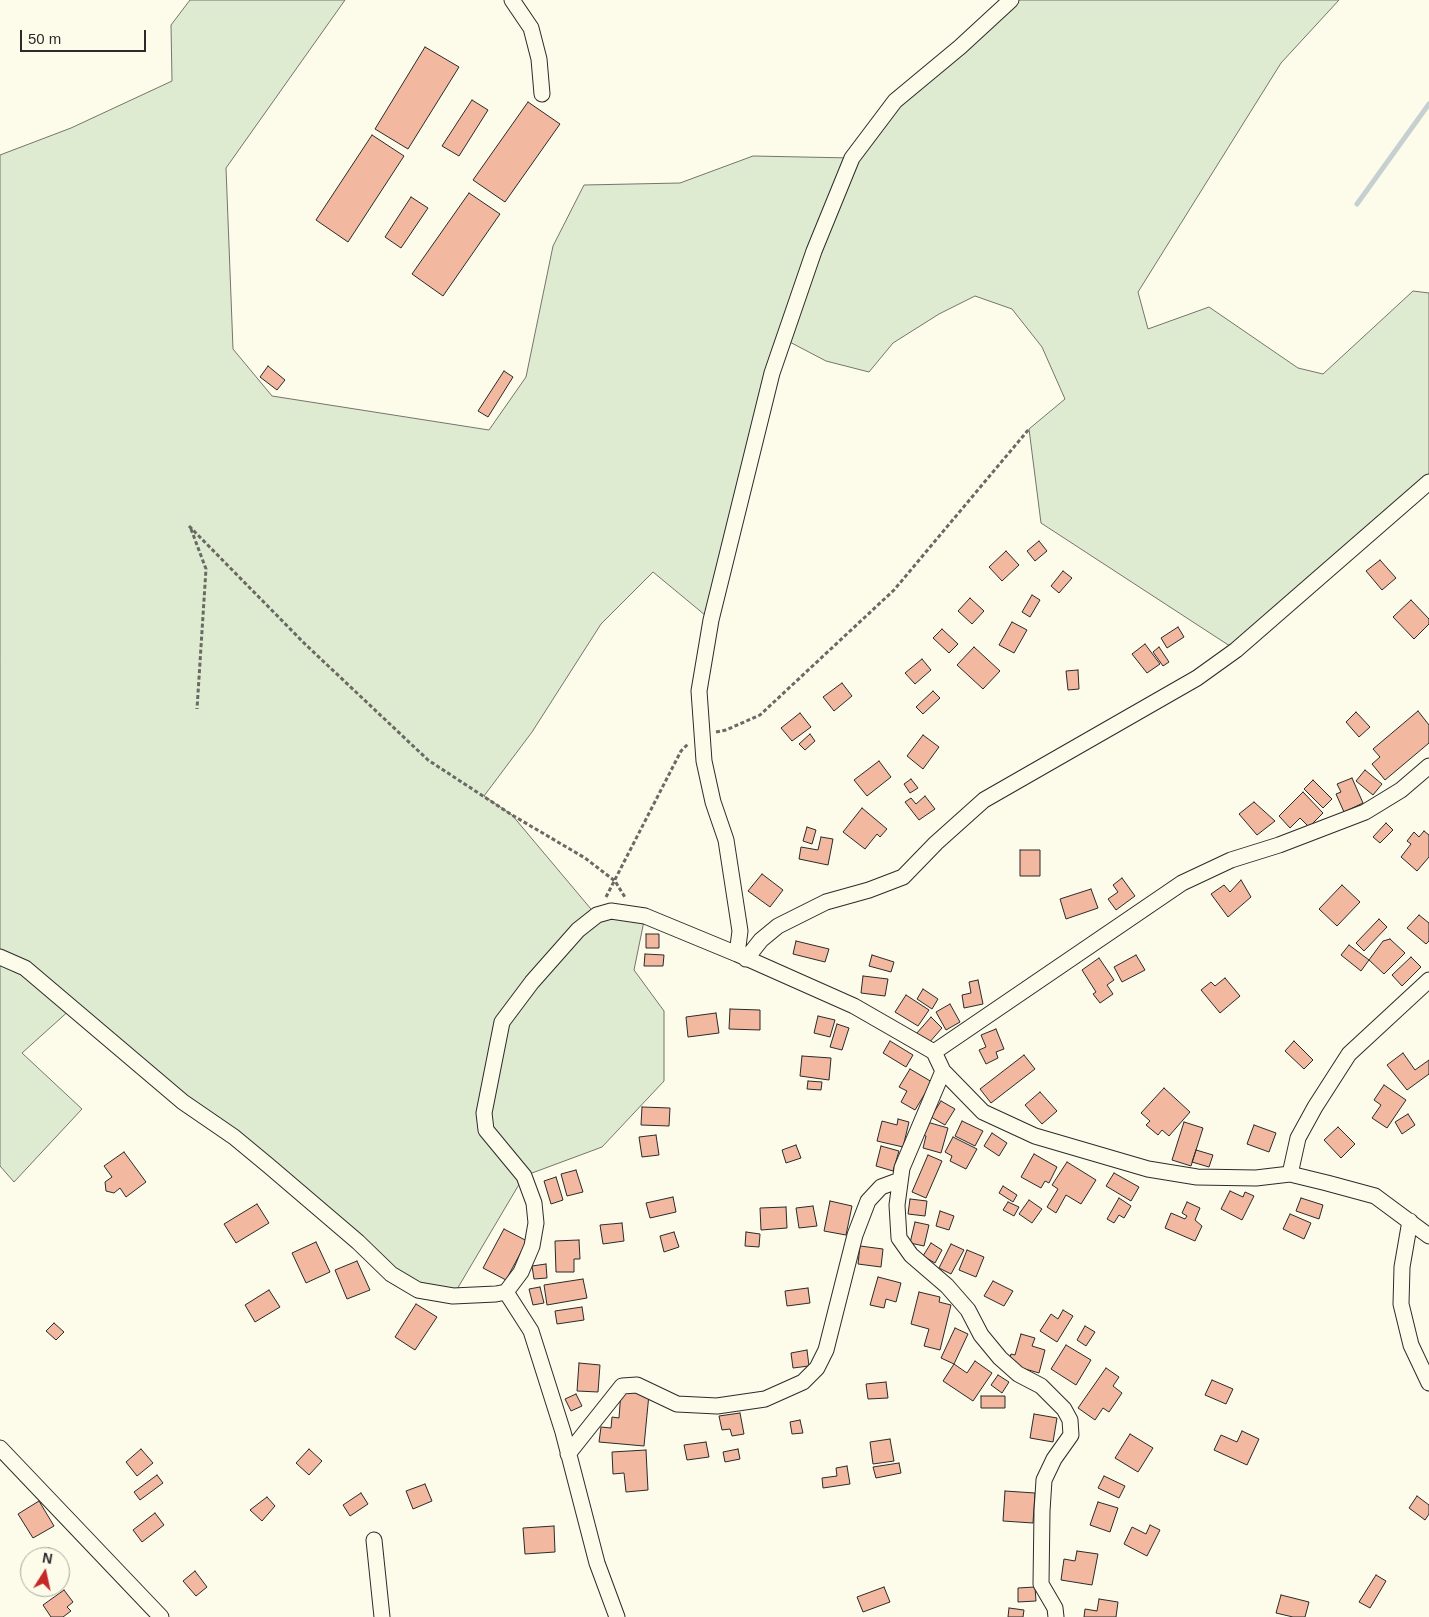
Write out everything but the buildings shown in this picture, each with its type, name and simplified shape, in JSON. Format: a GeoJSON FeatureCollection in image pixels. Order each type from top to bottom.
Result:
{"type":"FeatureCollection","features":[{"type":"Feature","properties":{"kind":"street"},"geometry":{"type":"LineString","coordinates":[[512,0],[531,28],[539,59],[542,94]]}},
{"type":"Feature","properties":{"kind":"street"},"geometry":{"type":"LineString","coordinates":[[742,956],[726,840],[713,802],[704,762],[699,691],[711,620],[772,373],[814,250],[852,158],[895,101],[960,47],[1011,0]]}},
{"type":"Feature","properties":{"kind":"street"},"geometry":{"type":"LineString","coordinates":[[742,956],[778,926],[826,902],[869,890],[903,877],[936,843],[984,800],[1198,678],[1236,650],[1429,482]]}},
{"type":"Feature","properties":{"kind":"street"},"geometry":{"type":"LineString","coordinates":[[934,1052],[1182,883],[1231,860],[1279,845],[1365,812],[1401,790],[1429,766]]}},
{"type":"Feature","properties":{"kind":"street"},"geometry":{"type":"LineString","coordinates":[[0,957],[25,968],[184,1102],[234,1137],[276,1172],[358,1242],[391,1274],[418,1290],[453,1296],[496,1294],[506,1292],[521,1272],[528,1255],[536,1223],[534,1204],[524,1176],[486,1130],[484,1113],[502,1022],[538,974],[578,930],[596,915],[611,911],[644,916],[742,956],[854,1006],[934,1052],[943,1071],[984,1112],[1035,1136],[1148,1169],[1196,1177],[1256,1178],[1290,1174],[1375,1196],[1429,1236]]}},
{"type":"Feature","properties":{"kind":"street"},"geometry":{"type":"LineString","coordinates":[[1290,1174],[1298,1138],[1315,1107],[1349,1054],[1429,980]]}},
{"type":"Feature","properties":{"kind":"street"},"geometry":{"type":"LineString","coordinates":[[943,1071],[902,1168],[897,1205],[899,1238],[911,1255],[947,1286],[968,1310],[981,1335],[1000,1358],[1018,1374],[1041,1386],[1064,1409],[1070,1420],[1070,1435],[1054,1459],[1044,1480],[1041,1584],[1055,1608],[1056,1617]]}},
{"type":"Feature","properties":{"kind":"street"},"geometry":{"type":"LineString","coordinates":[[568,1454],[622,1386],[637,1385],[677,1404],[717,1406],[766,1399],[803,1382],[817,1368],[826,1350],[855,1235],[868,1201],[881,1187],[900,1180]]}},
{"type":"Feature","properties":{"kind":"street"},"geometry":{"type":"LineString","coordinates":[[1410,1221],[1402,1267],[1401,1304],[1411,1345],[1429,1382]]}},
{"type":"Feature","properties":{"kind":"street"},"geometry":{"type":"LineString","coordinates":[[506,1292],[531,1331],[568,1454],[597,1562],[617,1617]]}},
{"type":"Feature","properties":{"kind":"street"},"geometry":{"type":"LineString","coordinates":[[0,1448],[161,1617]]}},
{"type":"Feature","properties":{"kind":"street"},"geometry":{"type":"LineString","coordinates":[[374,1540],[382,1617]]}},
{"type":"Feature","properties":{"kind":"path"},"geometry":{"type":"LineString","coordinates":[[596,915],[681,751],[690,741],[702,735],[726,730],[760,715],[794,685],[894,590],[1029,429]]}},
{"type":"Feature","properties":{"kind":"path"},"geometry":{"type":"LineString","coordinates":[[197,709],[206,569],[189,526],[319,658],[428,760],[512,815],[584,858],[615,881],[635,914]]}},
{"type":"Feature","properties":{"kind":"green space"},"geometry":{"type":"Polygon","coordinates":[[[190,0],[345,0],[226,168],[233,349],[272,396],[489,430],[526,377],[553,246],[584,185],[680,183],[753,156],[852,158],[895,101],[1011,0],[1339,0],[1281,63],[1138,292],[1148,329],[1209,307],[1298,368],[1323,374],[1413,291],[1429,293],[1429,482],[1236,650],[1041,523],[1029,429],[1065,399],[1042,347],[1012,309],[975,296],[939,314],[893,343],[869,372],[826,361],[784,339],[711,620],[653,572],[601,624],[532,732],[484,796],[512,815],[596,915],[645,916],[634,970],[664,1011],[664,1081],[602,1147],[524,1176],[453,1296],[418,1290],[72,1008],[22,1053],[82,1109],[14,1182],[0,1166],[0,155],[71,128],[172,81],[171,25],[190,0]]]}},
{"type":"Feature","properties":{"kind":"waterway"},"geometry":{"type":"LineString","coordinates":[[1357,204],[1429,104]]}}]}
